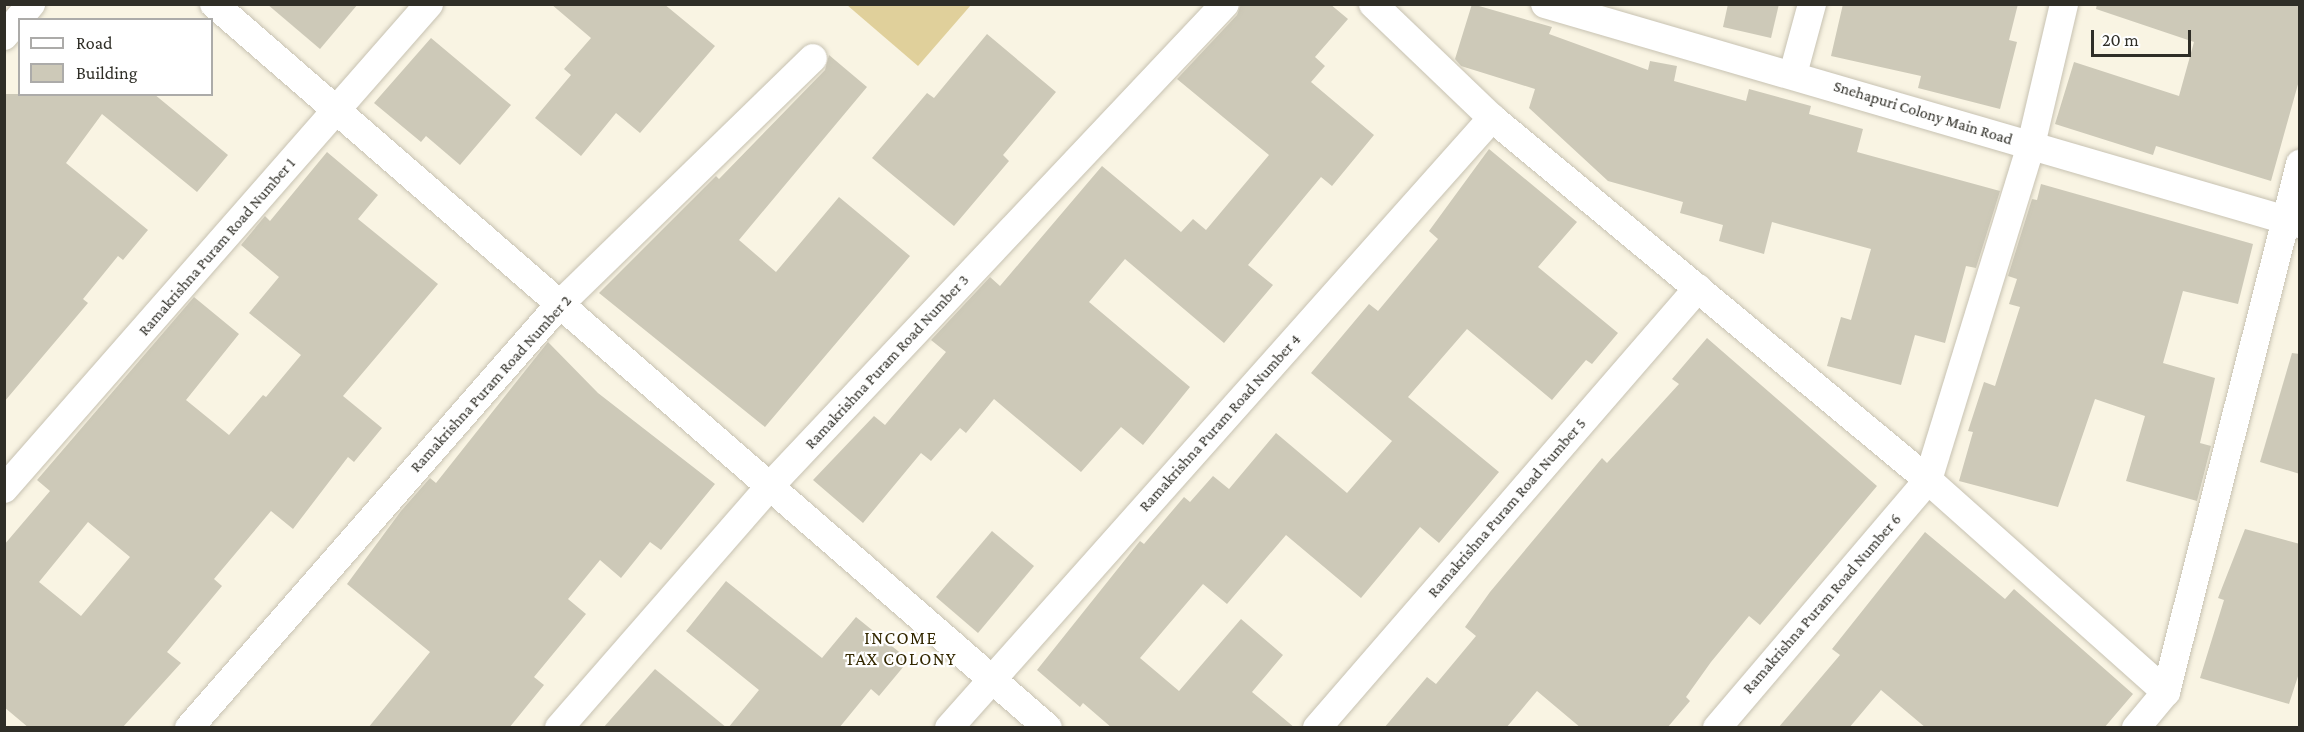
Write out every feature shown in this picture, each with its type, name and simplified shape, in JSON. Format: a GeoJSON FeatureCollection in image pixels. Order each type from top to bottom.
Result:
{"type":"FeatureCollection","features":[{"type":"Feature","properties":{"kind":"street"},"geometry":{"type":"LineString","coordinates":[[20,18],[32,4]]}},
{"type":"Feature","properties":{"kind":"street"},"geometry":{"type":"LineString","coordinates":[[214,4],[1048,728]]}},
{"type":"Feature","properties":{"kind":"street","name":"Ramakrishna Puram Road Number 1"},"geometry":{"type":"LineString","coordinates":[[4,489],[429,4]]}},
{"type":"Feature","properties":{"kind":"street","name":"Ramakrishna Puram Road Number 3"},"geometry":{"type":"LineString","coordinates":[[559,728],[769,487],[1225,4]]}},
{"type":"Feature","properties":{"kind":"street"},"geometry":{"type":"LineString","coordinates":[[1373,4],[1492,118],[1928,480],[2166,692]]}},
{"type":"Feature","properties":{"kind":"street","name":"Snehapuri Colony Main Road"},"geometry":{"type":"LineString","coordinates":[[1545,4],[1793,74],[2292,222]]}},
{"type":"Feature","properties":{"kind":"street"},"geometry":{"type":"LineString","coordinates":[[1793,74],[1812,4]]}},
{"type":"Feature","properties":{"kind":"street"},"geometry":{"type":"LineString","coordinates":[[1928,480],[2031,145],[2064,4]]}},
{"type":"Feature","properties":{"kind":"street"},"geometry":{"type":"LineString","coordinates":[[4,36],[18,20]]}},
{"type":"Feature","properties":{"kind":"street","name":"Ramakrishna Puram Road Number 2"},"geometry":{"type":"LineString","coordinates":[[189,728],[559,305],[813,58]]}},
{"type":"Feature","properties":{"kind":"street","name":"Ramakrishna Puram Road Number 4"},"geometry":{"type":"LineString","coordinates":[[949,728],[1492,118]]}},
{"type":"Feature","properties":{"kind":"street"},"geometry":{"type":"LineString","coordinates":[[2136,728],[2166,692],[2292,222],[2300,164]]}},
{"type":"Feature","properties":{"kind":"street","name":"Ramakrishna Puram Road Number 5"},"geometry":{"type":"LineString","coordinates":[[1317,728],[1698,288]]}},
{"type":"Feature","properties":{"kind":"street","name":"Ramakrishna Puram Road Number 6"},"geometry":{"type":"LineString","coordinates":[[1717,728],[1928,480]]}},
{"type":"Feature","properties":{"kind":"shaded area"},"geometry":{"type":"Polygon","coordinates":[[[847,5],[971,5],[918,66],[847,5]]]}},
{"type":"Feature","properties":{"kind":"building"},"geometry":{"type":"Polygon","coordinates":[[[267,4],[358,4],[320,49],[267,4]]]}},
{"type":"Feature","properties":{"kind":"building"},"geometry":{"type":"Polygon","coordinates":[[[551,4],[664,4],[715,46],[640,133],[616,113],[581,156],[535,118],[571,75],[564,69],[591,38],[551,4]]]}},
{"type":"Feature","properties":{"kind":"building"},"geometry":{"type":"Polygon","coordinates":[[[1241,4],[1330,4],[1348,19],[1315,57],[1325,66],[1311,82],[1374,135],[1332,186],[1321,177],[1248,265],[1273,285],[1224,343],[1125,259],[1089,302],[1190,387],[1143,445],[1121,427],[1081,472],[994,399],[966,433],[960,428],[931,461],[921,453],[863,523],[813,480],[874,416],[885,425],[946,352],[931,340],[990,277],[1000,286],[1102,166],[1181,232],[1193,219],[1206,230],[1269,155],[1177,79],[1237,15],[1241,4]]]}},
{"type":"Feature","properties":{"kind":"building"},"geometry":{"type":"Polygon","coordinates":[[[1472,4],[1552,27],[1549,34],[1648,70],[1650,61],[1677,66],[1674,81],[1746,101],[1749,89],[1811,106],[1809,114],[1863,129],[1857,152],[2000,191],[1976,268],[1966,266],[1945,343],[1915,335],[1901,385],[1827,366],[1841,317],[1851,320],[1871,249],[1772,222],[1764,254],[1719,241],[1723,225],[1680,213],[1683,202],[1608,181],[1529,108],[1535,89],[1461,66],[1455,59],[1472,4]]]}},
{"type":"Feature","properties":{"kind":"building"},"geometry":{"type":"Polygon","coordinates":[[[1728,4],[1779,4],[1771,38],[1723,27],[1728,4]]]}},
{"type":"Feature","properties":{"kind":"building"},"geometry":{"type":"Polygon","coordinates":[[[1843,4],[2018,4],[2009,40],[2017,42],[2000,109],[1918,88],[1921,76],[1831,56],[1843,4]]]}},
{"type":"Feature","properties":{"kind":"building"},"geometry":{"type":"Polygon","coordinates":[[[2097,4],[2300,4],[2300,77],[2271,181],[2156,146],[2153,155],[2055,124],[2074,62],[2179,96],[2194,42],[2096,9],[2097,4]]]}},
{"type":"Feature","properties":{"kind":"building"},"geometry":{"type":"Polygon","coordinates":[[[987,34],[1056,92],[1003,155],[1009,161],[954,226],[872,158],[927,93],[934,98],[987,34]]]}},
{"type":"Feature","properties":{"kind":"building"},"geometry":{"type":"Polygon","coordinates":[[[431,38],[511,105],[460,165],[426,136],[421,142],[374,103],[431,38]]]}},
{"type":"Feature","properties":{"kind":"building"},"geometry":{"type":"Polygon","coordinates":[[[829,55],[867,87],[739,240],[776,272],[839,197],[910,256],[765,427],[599,293],[716,176],[719,179],[825,70],[829,55]]]}},
{"type":"Feature","properties":{"kind":"building"},"geometry":{"type":"Polygon","coordinates":[[[4,94],[18,94],[18,96],[156,96],[228,155],[197,192],[102,114],[66,163],[148,230],[123,260],[118,256],[83,299],[88,303],[4,402],[4,94]]]}},
{"type":"Feature","properties":{"kind":"building"},"geometry":{"type":"Polygon","coordinates":[[[1489,149],[1577,222],[1538,267],[1618,333],[1592,364],[1586,360],[1552,400],[1467,329],[1408,397],[1499,472],[1439,543],[1420,527],[1361,598],[1286,535],[1227,604],[1203,584],[1140,658],[1179,691],[1241,619],[1283,655],[1252,692],[1295,728],[1112,728],[1083,703],[1080,707],[1037,670],[1140,541],[1144,544],[1184,497],[1190,502],[1213,476],[1229,489],[1276,433],[1347,493],[1392,441],[1311,373],[1369,304],[1378,311],[1438,239],[1429,231],[1489,149]]]}},
{"type":"Feature","properties":{"kind":"building"},"geometry":{"type":"Polygon","coordinates":[[[327,152],[378,195],[358,219],[438,284],[343,396],[382,428],[354,462],[348,457],[293,529],[271,511],[214,579],[222,586],[167,652],[181,663],[122,728],[29,728],[4,707],[4,545],[50,491],[37,480],[194,297],[239,334],[186,400],[229,435],[263,395],[266,397],[301,355],[249,313],[279,277],[241,245],[265,216],[270,221],[327,152]],[[88,522],[39,582],[81,616],[130,557],[88,522]]]}},
{"type":"Feature","properties":{"kind":"building"},"geometry":{"type":"Polygon","coordinates":[[[2041,184],[2253,244],[2238,304],[2183,291],[2163,363],[2215,378],[2200,443],[2211,446],[2197,501],[2126,481],[2145,416],[2095,399],[2058,507],[1959,481],[1973,432],[1968,431],[1984,382],[1995,386],[2020,307],[2009,304],[2017,279],[2008,276],[2032,199],[2037,200],[2041,184]]]}},
{"type":"Feature","properties":{"kind":"building"},"geometry":{"type":"Polygon","coordinates":[[[1707,338],[1877,486],[1760,625],[1749,616],[1711,662],[1686,697],[1690,701],[1667,728],[1581,728],[1537,691],[1506,728],[1384,728],[1427,677],[1436,684],[1476,636],[1465,627],[1490,592],[1602,458],[1607,463],[1679,384],[1672,379],[1707,338]]]}},
{"type":"Feature","properties":{"kind":"building"},"geometry":{"type":"Polygon","coordinates":[[[548,342],[598,393],[715,484],[661,550],[650,542],[621,578],[600,560],[568,599],[586,614],[534,677],[544,685],[509,728],[368,728],[430,652],[347,584],[401,511],[430,478],[436,483],[548,342]]]}},
{"type":"Feature","properties":{"kind":"building"},"geometry":{"type":"Polygon","coordinates":[[[2292,353],[2300,354],[2300,474],[2260,462],[2292,353]]]}},
{"type":"Feature","properties":{"kind":"building"},"geometry":{"type":"Polygon","coordinates":[[[2245,529],[2300,544],[2300,670],[2289,704],[2200,678],[2224,600],[2218,598],[2245,529]]]}},
{"type":"Feature","properties":{"kind":"building"},"geometry":{"type":"Polygon","coordinates":[[[992,531],[1034,566],[978,633],[936,597],[992,531]]]}},
{"type":"Feature","properties":{"kind":"building"},"geometry":{"type":"Polygon","coordinates":[[[1925,532],[2005,599],[2014,589],[2133,694],[2104,728],[1926,728],[1881,690],[1849,728],[1778,728],[1840,655],[1832,649],[1925,532]]]}},
{"type":"Feature","properties":{"kind":"building"},"geometry":{"type":"Polygon","coordinates":[[[726,581],[822,658],[856,617],[909,660],[879,696],[871,689],[839,728],[728,728],[759,690],[686,631],[726,581]]]}},
{"type":"Feature","properties":{"kind":"building"},"geometry":{"type":"Polygon","coordinates":[[[655,669],[727,728],[603,728],[655,669]]]}},
{"type":"Feature","properties":{"kind":"district","name":"INCOME TAX COLONY"},"geometry":{"type":"Point","coordinates":[901,649]}}]}
